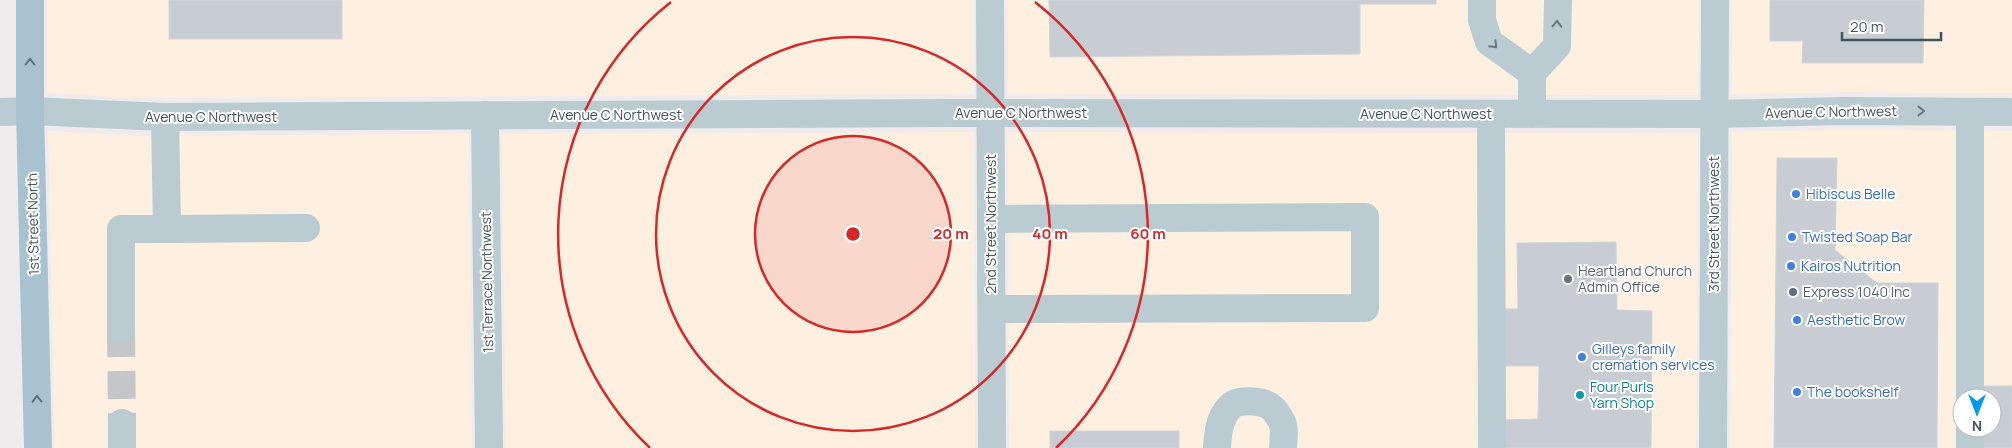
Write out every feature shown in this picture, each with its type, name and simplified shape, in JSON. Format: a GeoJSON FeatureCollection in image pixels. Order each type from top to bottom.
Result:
{"type":"FeatureCollection","features":[{"type":"Feature","properties":{"kind":"main road","name":"1st Street North"},"geometry":{"type":"LineString","coordinates":[[30,0],[30,111],[38,448]]}},
{"type":"Feature","properties":{"kind":"street","name":"2nd Street Northwest"},"geometry":{"type":"LineString","coordinates":[[990,0],[992,448]]}},
{"type":"Feature","properties":{"kind":"street"},"geometry":{"type":"LineString","coordinates":[[1482,0],[1482,20],[1489,42],[1532,73]]}},
{"type":"Feature","properties":{"kind":"street"},"geometry":{"type":"LineString","coordinates":[[1532,114],[1532,73],[1557,46],[1558,0]]}},
{"type":"Feature","properties":{"kind":"street","name":"3rd Street Northwest"},"geometry":{"type":"LineString","coordinates":[[1713,448],[1716,0]]}},
{"type":"Feature","properties":{"kind":"street","name":"Avenue C Northwest"},"geometry":{"type":"LineString","coordinates":[[0,112],[30,111],[165,117],[991,113],[1715,114],[1843,111],[2012,112]]}},
{"type":"Feature","properties":{"kind":"street"},"geometry":{"type":"LineString","coordinates":[[1970,112],[1970,388]]}},
{"type":"Feature","properties":{"kind":"street"},"geometry":{"type":"LineString","coordinates":[[1491,114],[1492,448]]}},
{"type":"Feature","properties":{"kind":"street","name":"1st Terrace Northwest"},"geometry":{"type":"LineString","coordinates":[[485,115],[489,448]]}},
{"type":"Feature","properties":{"kind":"street"},"geometry":{"type":"LineString","coordinates":[[165,117],[167,229]]}},
{"type":"Feature","properties":{"kind":"street"},"geometry":{"type":"LineString","coordinates":[[991,219],[1365,217],[1365,308],[992,309]]}},
{"type":"Feature","properties":{"kind":"street"},"geometry":{"type":"LineString","coordinates":[[121,329],[121,229],[306,228]]}},
{"type":"Feature","properties":{"kind":"street"},"geometry":{"type":"LineString","coordinates":[[1218,440],[1222,418],[1230,406],[1239,401],[1256,401],[1272,408],[1283,425],[1283,448]]}},
{"type":"Feature","properties":{"kind":"shaded area"},"geometry":{"type":"Polygon","coordinates":[[[47,0],[974,0],[974,94],[138,98],[47,93],[47,0]]]}},
{"type":"Feature","properties":{"kind":"shaded area"},"geometry":{"type":"Polygon","coordinates":[[[1008,0],[1699,0],[1698,95],[1008,94],[1008,0]]]}},
{"type":"Feature","properties":{"kind":"shaded area"},"geometry":{"type":"Polygon","coordinates":[[[1732,0],[2012,0],[2012,93],[1843,92],[1732,94],[1732,0]]]}},
{"type":"Feature","properties":{"kind":"shaded area"},"geometry":{"type":"Polygon","coordinates":[[[1843,130],[2012,131],[2012,448],[1730,448],[1732,132],[1843,130]]]}},
{"type":"Feature","properties":{"kind":"shaded area"},"geometry":{"type":"Polygon","coordinates":[[[48,131],[138,136],[469,134],[472,448],[55,448],[48,131]]]}},
{"type":"Feature","properties":{"kind":"shaded area"},"geometry":{"type":"Polygon","coordinates":[[[974,132],[975,448],[506,448],[502,134],[974,132]]]}},
{"type":"Feature","properties":{"kind":"shaded area"},"geometry":{"type":"Polygon","coordinates":[[[1008,132],[1698,133],[1696,448],[1009,448],[1008,132]]]}},
{"type":"Feature","properties":{"kind":"building"},"geometry":{"type":"Polygon","coordinates":[[[169,0],[342,0],[342,39],[169,39],[169,0]]]}},
{"type":"Feature","properties":{"kind":"building"},"geometry":{"type":"Polygon","coordinates":[[[1049,0],[1436,0],[1436,4],[1360,4],[1360,54],[1050,57],[1049,0]]]}},
{"type":"Feature","properties":{"kind":"building"},"geometry":{"type":"Polygon","coordinates":[[[1770,0],[1924,0],[1923,63],[1802,63],[1803,41],[1770,41],[1770,0]]]}},
{"type":"Feature","properties":{"kind":"building"},"geometry":{"type":"Polygon","coordinates":[[[1777,158],[1837,158],[1835,250],[1877,283],[1938,283],[1937,448],[1774,448],[1777,158]]]}},
{"type":"Feature","properties":{"kind":"building"},"geometry":{"type":"Polygon","coordinates":[[[1616,242],[1617,310],[1652,311],[1651,448],[1502,448],[1502,420],[1538,419],[1539,366],[1505,366],[1505,309],[1518,309],[1517,243],[1616,242]]]}},
{"type":"Feature","properties":{"kind":"building"},"geometry":{"type":"Polygon","coordinates":[[[1982,386],[2012,386],[2012,448],[1982,448],[1982,438],[2002,438],[2002,388],[1982,388],[1982,386]]]}},
{"type":"Feature","properties":{"kind":"building"},"geometry":{"type":"Polygon","coordinates":[[[1050,431],[1179,431],[1179,448],[1050,448],[1050,431]]]}},
{"type":"Feature","properties":{"kind":"tunnel"},"geometry":{"type":"LineString","coordinates":[[121,329],[122,423]]}},
{"type":"Feature","properties":{"kind":"place","name":"Hibiscus Belle"},"geometry":{"type":"Point","coordinates":[1796,194]}},
{"type":"Feature","properties":{"kind":"place","name":"Twisted Soap Bar"},"geometry":{"type":"Point","coordinates":[1792,237]}},
{"type":"Feature","properties":{"kind":"place","name":"Kairos Nutrition"},"geometry":{"type":"Point","coordinates":[1791,266]}},
{"type":"Feature","properties":{"kind":"place","name":"Heartland Church Admin Office"},"geometry":{"type":"Point","coordinates":[1568,279]}},
{"type":"Feature","properties":{"kind":"place","name":"Express 1040 Inc"},"geometry":{"type":"Point","coordinates":[1793,292]}},
{"type":"Feature","properties":{"kind":"place","name":"Aesthetic Brow"},"geometry":{"type":"Point","coordinates":[1797,320]}},
{"type":"Feature","properties":{"kind":"place","name":"Gilleys family cremation services"},"geometry":{"type":"Point","coordinates":[1582,357]}},
{"type":"Feature","properties":{"kind":"place","name":"The bookshelf"},"geometry":{"type":"Point","coordinates":[1797,392]}},
{"type":"Feature","properties":{"kind":"place","name":"Four Purls Yarn Shop"},"geometry":{"type":"Point","coordinates":[1580,395]}}]}
